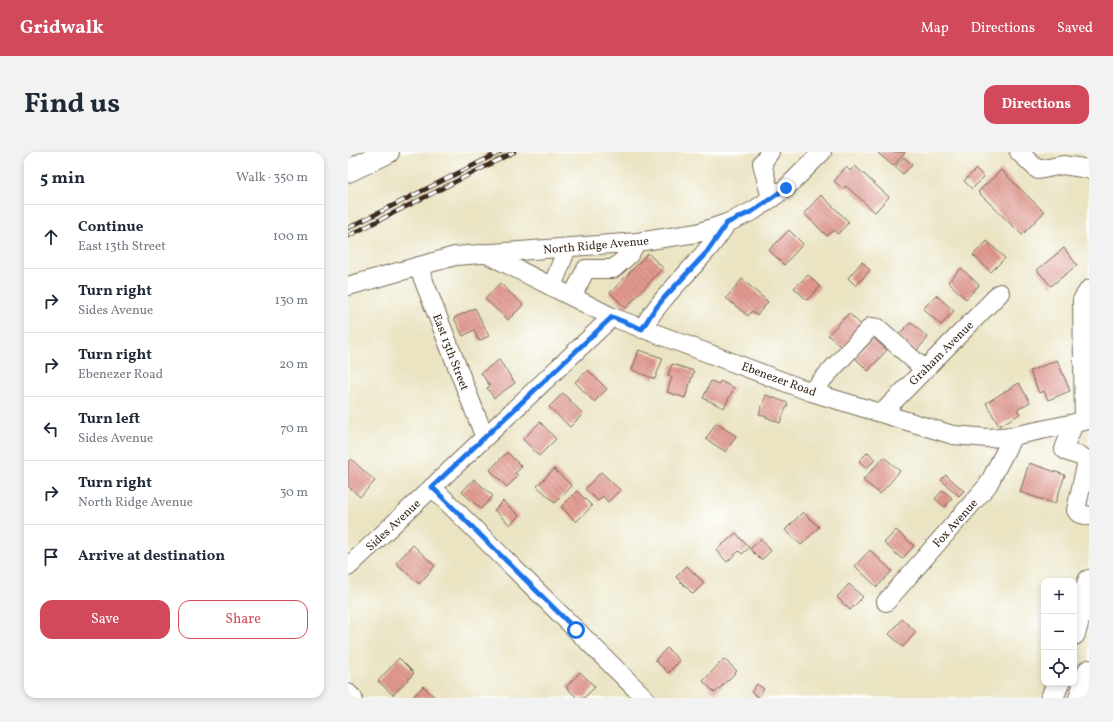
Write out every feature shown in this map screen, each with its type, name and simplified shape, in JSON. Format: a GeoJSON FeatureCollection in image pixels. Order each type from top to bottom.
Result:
{"type":"FeatureCollection","features":[{"type":"Feature","properties":{"kind":"main road"},"geometry":{"type":"LineString","coordinates":[[348,171],[388,152]]}},
{"type":"Feature","properties":{"kind":"main road"},"geometry":{"type":"LineString","coordinates":[[1077,623],[1089,581]]}},
{"type":"Feature","properties":{"kind":"main road"},"geometry":{"type":"LineString","coordinates":[[1080,698],[1089,671]]}},
{"type":"Feature","properties":{"kind":"main road"},"geometry":{"type":"LineString","coordinates":[[1052,698],[1057,686]]}},
{"type":"Feature","properties":{"kind":"street"},"geometry":{"type":"LineString","coordinates":[[770,152],[762,163],[770,199]]}},
{"type":"Feature","properties":{"kind":"street","name":"North Ridge Avenue"},"geometry":{"type":"LineString","coordinates":[[348,286],[455,256],[485,253],[565,254],[697,233],[727,223],[753,211],[786,188],[822,152]]}},
{"type":"Feature","properties":{"kind":"street"},"geometry":{"type":"LineString","coordinates":[[1020,152],[1038,170],[1063,165],[1089,169]]}},
{"type":"Feature","properties":{"kind":"street"},"geometry":{"type":"LineString","coordinates":[[642,329],[664,298],[707,252],[727,223]]}},
{"type":"Feature","properties":{"kind":"street"},"geometry":{"type":"LineString","coordinates":[[565,254],[579,284],[613,269],[630,255],[637,242]]}},
{"type":"Feature","properties":{"kind":"street","name":"Ebenezer Road"},"geometry":{"type":"LineString","coordinates":[[485,253],[554,281],[579,284],[612,317],[642,329],[811,392],[953,435],[988,438],[1013,436],[1082,421]]}},
{"type":"Feature","properties":{"kind":"street"},"geometry":{"type":"LineString","coordinates":[[554,281],[565,254]]}},
{"type":"Feature","properties":{"kind":"street","name":"East 13th Street"},"geometry":{"type":"LineString","coordinates":[[418,266],[484,438]]}},
{"type":"Feature","properties":{"kind":"street"},"geometry":{"type":"LineString","coordinates":[[1089,289],[1082,300],[1082,421],[1064,449],[1066,452],[1084,457],[1087,461],[1076,510],[1078,513],[1089,516]]}},
{"type":"Feature","properties":{"kind":"street","name":"Graham Avenue"},"geometry":{"type":"LineString","coordinates":[[882,413],[1000,293]]}},
{"type":"Feature","properties":{"kind":"street","name":"Sides Avenue"},"geometry":{"type":"LineString","coordinates":[[348,567],[612,317]]}},
{"type":"Feature","properties":{"kind":"street"},"geometry":{"type":"LineString","coordinates":[[811,392],[871,327],[878,328],[924,370]]}},
{"type":"Feature","properties":{"kind":"street","name":"Fox Avenue"},"geometry":{"type":"LineString","coordinates":[[886,602],[988,485],[1013,436]]}},
{"type":"Feature","properties":{"kind":"street"},"geometry":{"type":"LineString","coordinates":[[432,487],[645,698]]}},
{"type":"Feature","properties":{"kind":"street"},"geometry":{"type":"LineString","coordinates":[[348,693],[353,698]]}},
{"type":"Feature","properties":{"kind":"building"},"geometry":{"type":"Polygon","coordinates":[[[877,152],[904,152],[905,153],[893,166],[877,152]]]}},
{"type":"Feature","properties":{"kind":"building"},"geometry":{"type":"Polygon","coordinates":[[[904,157],[912,165],[903,174],[895,167],[904,157]]]}},
{"type":"Feature","properties":{"kind":"building"},"geometry":{"type":"Polygon","coordinates":[[[855,166],[889,197],[875,212],[846,186],[843,189],[834,181],[846,167],[850,171],[855,166]]]}},
{"type":"Feature","properties":{"kind":"building"},"geometry":{"type":"Polygon","coordinates":[[[976,169],[984,177],[972,189],[964,181],[976,169]]]}},
{"type":"Feature","properties":{"kind":"building"},"geometry":{"type":"Polygon","coordinates":[[[1001,170],[1044,212],[1022,235],[978,192],[1001,170]]]}},
{"type":"Feature","properties":{"kind":"building"},"geometry":{"type":"Polygon","coordinates":[[[821,195],[849,222],[838,234],[834,230],[827,236],[804,213],[821,195]]]}},
{"type":"Feature","properties":{"kind":"building"},"geometry":{"type":"Polygon","coordinates":[[[789,230],[803,244],[784,265],[769,250],[789,230]]]}},
{"type":"Feature","properties":{"kind":"building"},"geometry":{"type":"Polygon","coordinates":[[[987,241],[1005,258],[991,272],[973,255],[987,241]]]}},
{"type":"Feature","properties":{"kind":"building"},"geometry":{"type":"Polygon","coordinates":[[[1064,248],[1077,265],[1051,286],[1037,270],[1064,248]]]}},
{"type":"Feature","properties":{"kind":"building"},"geometry":{"type":"Polygon","coordinates":[[[648,253],[663,268],[626,308],[610,293],[648,253]]]}},
{"type":"Feature","properties":{"kind":"building"},"geometry":{"type":"Polygon","coordinates":[[[862,262],[870,270],[856,286],[848,278],[862,262]]]}},
{"type":"Feature","properties":{"kind":"building"},"geometry":{"type":"Polygon","coordinates":[[[961,268],[979,285],[966,299],[948,282],[961,268]]]}},
{"type":"Feature","properties":{"kind":"building"},"geometry":{"type":"Polygon","coordinates":[[[808,275],[820,287],[807,300],[794,288],[808,275]]]}},
{"type":"Feature","properties":{"kind":"building"},"geometry":{"type":"Polygon","coordinates":[[[742,279],[768,302],[757,315],[752,311],[748,316],[726,298],[742,279]]]}},
{"type":"Feature","properties":{"kind":"building"},"geometry":{"type":"Polygon","coordinates":[[[500,283],[523,305],[508,320],[485,299],[500,283]]]}},
{"type":"Feature","properties":{"kind":"building"},"geometry":{"type":"Polygon","coordinates":[[[936,295],[954,311],[941,325],[923,309],[936,295]]]}},
{"type":"Feature","properties":{"kind":"building"},"geometry":{"type":"Polygon","coordinates":[[[475,308],[489,336],[479,341],[474,330],[463,336],[454,318],[475,308]]]}},
{"type":"Feature","properties":{"kind":"building"},"geometry":{"type":"Polygon","coordinates":[[[849,313],[863,327],[842,348],[828,335],[849,313]]]}},
{"type":"Feature","properties":{"kind":"building"},"geometry":{"type":"Polygon","coordinates":[[[911,322],[928,338],[915,352],[898,335],[911,322]]]}},
{"type":"Feature","properties":{"kind":"building"},"geometry":{"type":"Polygon","coordinates":[[[874,338],[887,350],[868,371],[855,358],[874,338]]]}},
{"type":"Feature","properties":{"kind":"building"},"geometry":{"type":"Polygon","coordinates":[[[639,350],[663,358],[655,379],[632,370],[639,350]]]}},
{"type":"Feature","properties":{"kind":"building"},"geometry":{"type":"Polygon","coordinates":[[[499,360],[515,383],[494,398],[487,388],[490,386],[481,373],[499,360]]]}},
{"type":"Feature","properties":{"kind":"building"},"geometry":{"type":"Polygon","coordinates":[[[1057,360],[1070,391],[1048,400],[1044,391],[1039,393],[1030,371],[1057,360]]]}},
{"type":"Feature","properties":{"kind":"building"},"geometry":{"type":"Polygon","coordinates":[[[672,364],[694,371],[685,398],[667,392],[672,377],[668,375],[672,364]]]}},
{"type":"Feature","properties":{"kind":"building"},"geometry":{"type":"Polygon","coordinates":[[[588,370],[607,389],[594,402],[575,382],[588,370]]]}},
{"type":"Feature","properties":{"kind":"building"},"geometry":{"type":"Polygon","coordinates":[[[711,381],[719,384],[720,381],[734,388],[724,408],[703,398],[711,381]]]}},
{"type":"Feature","properties":{"kind":"building"},"geometry":{"type":"Polygon","coordinates":[[[1019,383],[1030,402],[1017,410],[1020,414],[999,426],[986,403],[1019,383]]]}},
{"type":"Feature","properties":{"kind":"building"},"geometry":{"type":"Polygon","coordinates":[[[563,393],[583,414],[570,427],[549,407],[563,393]]]}},
{"type":"Feature","properties":{"kind":"building"},"geometry":{"type":"Polygon","coordinates":[[[766,395],[788,403],[780,423],[759,414],[766,395]]]}},
{"type":"Feature","properties":{"kind":"building"},"geometry":{"type":"Polygon","coordinates":[[[540,422],[556,439],[539,456],[523,439],[540,422]]]}},
{"type":"Feature","properties":{"kind":"building"},"geometry":{"type":"Polygon","coordinates":[[[716,423],[736,436],[726,452],[706,439],[716,423]]]}},
{"type":"Feature","properties":{"kind":"building"},"geometry":{"type":"Polygon","coordinates":[[[507,452],[522,467],[515,473],[518,476],[507,487],[490,470],[507,452]]]}},
{"type":"Feature","properties":{"kind":"building"},"geometry":{"type":"Polygon","coordinates":[[[868,452],[875,460],[867,468],[859,461],[868,452]]]}},
{"type":"Feature","properties":{"kind":"building"},"geometry":{"type":"Polygon","coordinates":[[[884,457],[900,471],[880,494],[863,480],[884,457]]]}},
{"type":"Feature","properties":{"kind":"building"},"geometry":{"type":"Polygon","coordinates":[[[351,459],[375,481],[360,497],[348,486],[348,462],[351,459]]]}},
{"type":"Feature","properties":{"kind":"building"},"geometry":{"type":"Polygon","coordinates":[[[1029,463],[1065,475],[1055,504],[1020,492],[1029,463]]]}},
{"type":"Feature","properties":{"kind":"building"},"geometry":{"type":"Polygon","coordinates":[[[554,469],[572,486],[555,503],[537,486],[554,469]]]}},
{"type":"Feature","properties":{"kind":"building"},"geometry":{"type":"Polygon","coordinates":[[[601,472],[620,490],[608,502],[603,496],[598,501],[585,489],[601,472]]]}},
{"type":"Feature","properties":{"kind":"building"},"geometry":{"type":"Polygon","coordinates":[[[946,475],[964,491],[959,496],[941,480],[946,475]]]}},
{"type":"Feature","properties":{"kind":"building"},"geometry":{"type":"Polygon","coordinates":[[[474,479],[493,496],[481,509],[462,492],[474,479]]]}},
{"type":"Feature","properties":{"kind":"building"},"geometry":{"type":"Polygon","coordinates":[[[943,490],[952,498],[945,507],[935,499],[943,490]]]}},
{"type":"Feature","properties":{"kind":"building"},"geometry":{"type":"Polygon","coordinates":[[[577,491],[592,506],[576,522],[561,507],[577,491]]]}},
{"type":"Feature","properties":{"kind":"building"},"geometry":{"type":"Polygon","coordinates":[[[503,501],[519,516],[510,525],[494,510],[503,501]]]}},
{"type":"Feature","properties":{"kind":"building"},"geometry":{"type":"Polygon","coordinates":[[[803,512],[819,527],[801,545],[785,530],[803,512]]]}},
{"type":"Feature","properties":{"kind":"building"},"geometry":{"type":"Polygon","coordinates":[[[896,530],[914,546],[902,559],[884,543],[896,530]]]}},
{"type":"Feature","properties":{"kind":"building"},"geometry":{"type":"Polygon","coordinates":[[[736,533],[749,548],[742,554],[739,551],[727,562],[716,550],[736,533]]]}},
{"type":"Feature","properties":{"kind":"building"},"geometry":{"type":"Polygon","coordinates":[[[761,539],[771,551],[761,560],[750,549],[761,539]]]}},
{"type":"Feature","properties":{"kind":"building"},"geometry":{"type":"Polygon","coordinates":[[[413,545],[435,566],[419,584],[396,563],[413,545]]]}},
{"type":"Feature","properties":{"kind":"building"},"geometry":{"type":"Polygon","coordinates":[[[870,550],[892,571],[877,587],[855,566],[870,550]]]}},
{"type":"Feature","properties":{"kind":"building"},"geometry":{"type":"Polygon","coordinates":[[[687,566],[704,583],[693,594],[676,577],[687,566]]]}},
{"type":"Feature","properties":{"kind":"building"},"geometry":{"type":"Polygon","coordinates":[[[849,584],[863,597],[850,610],[837,597],[849,584]]]}},
{"type":"Feature","properties":{"kind":"building"},"geometry":{"type":"Polygon","coordinates":[[[902,619],[916,632],[903,647],[889,634],[902,619]]]}},
{"type":"Feature","properties":{"kind":"building"},"geometry":{"type":"Polygon","coordinates":[[[667,648],[680,661],[668,673],[655,660],[667,648]]]}},
{"type":"Feature","properties":{"kind":"building"},"geometry":{"type":"Polygon","coordinates":[[[399,658],[414,673],[393,695],[378,681],[399,658]]]}},
{"type":"Feature","properties":{"kind":"building"},"geometry":{"type":"Polygon","coordinates":[[[724,659],[737,671],[715,693],[703,681],[724,659]]]}},
{"type":"Feature","properties":{"kind":"building"},"geometry":{"type":"Polygon","coordinates":[[[580,672],[595,687],[584,698],[577,698],[566,687],[580,672]]]}},
{"type":"Feature","properties":{"kind":"building"},"geometry":{"type":"Polygon","coordinates":[[[757,684],[764,689],[758,697],[751,692],[757,684]]]}},
{"type":"Feature","properties":{"kind":"building"},"geometry":{"type":"Polygon","coordinates":[[[423,686],[436,698],[412,698],[423,686]]]}},
{"type":"Feature","properties":{"kind":"railway"},"geometry":{"type":"LineString","coordinates":[[348,228],[500,152]]}},
{"type":"Feature","properties":{"kind":"railway"},"geometry":{"type":"LineString","coordinates":[[348,236],[514,152]]}},
{"type":"Feature","properties":{"kind":"route"},"geometry":{"type":"LineString","coordinates":[[576,630],[432,487],[612,317],[642,329],[664,298],[707,252],[727,223],[753,211],[786,188]]}}]}
